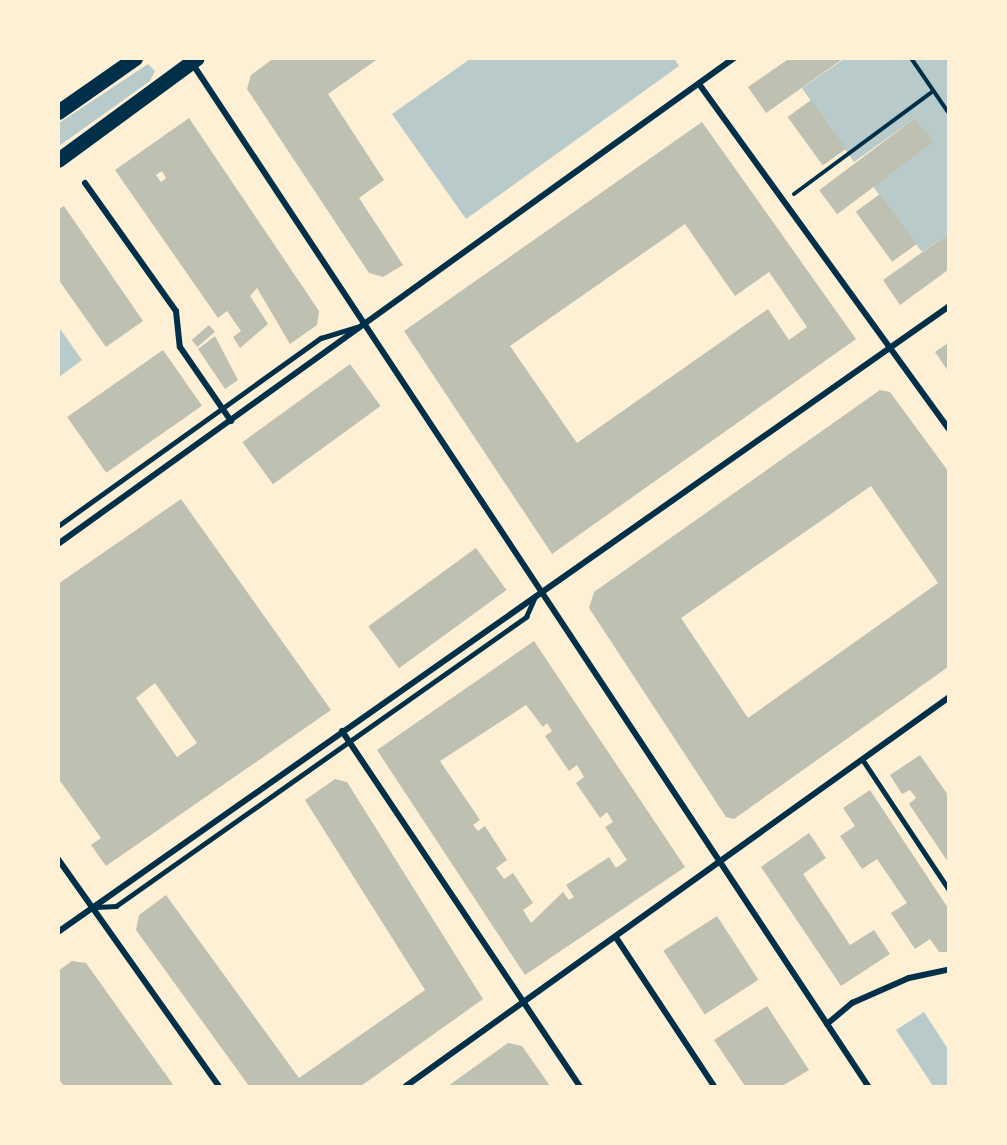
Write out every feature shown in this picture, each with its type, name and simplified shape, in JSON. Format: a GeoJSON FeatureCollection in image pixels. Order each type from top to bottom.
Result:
{"type":"FeatureCollection","features":[{"type":"Feature","properties":{"kind":"main road"},"geometry":{"type":"LineString","coordinates":[[58,112],[135,58]]}},
{"type":"Feature","properties":{"kind":"main road"},"geometry":{"type":"LineString","coordinates":[[58,160],[193,60]]}},
{"type":"Feature","properties":{"kind":"street"},"geometry":{"type":"LineString","coordinates":[[58,544],[734,58]]}},
{"type":"Feature","properties":{"kind":"street"},"geometry":{"type":"LineString","coordinates":[[193,60],[538,591],[868,1086]]}},
{"type":"Feature","properties":{"kind":"street"},"geometry":{"type":"LineString","coordinates":[[699,84],[948,428]]}},
{"type":"Feature","properties":{"kind":"street"},"geometry":{"type":"LineString","coordinates":[[85,183],[176,311],[180,347],[231,421]]}},
{"type":"Feature","properties":{"kind":"street"},"geometry":{"type":"LineString","coordinates":[[58,932],[538,591],[948,307]]}},
{"type":"Feature","properties":{"kind":"street"},"geometry":{"type":"LineString","coordinates":[[406,1086],[617,939],[948,699]]}},
{"type":"Feature","properties":{"kind":"street"},"geometry":{"type":"LineString","coordinates":[[342,731],[580,1086]]}},
{"type":"Feature","properties":{"kind":"street"},"geometry":{"type":"LineString","coordinates":[[58,859],[219,1086]]}},
{"type":"Feature","properties":{"kind":"street"},"geometry":{"type":"LineString","coordinates":[[617,939],[714,1086]]}},
{"type":"Feature","properties":{"kind":"street"},"geometry":{"type":"LineString","coordinates":[[826,1024],[852,1003],[909,978],[948,970]]}},
{"type":"Feature","properties":{"kind":"lane"},"geometry":{"type":"LineString","coordinates":[[58,526],[321,338],[365,325]]}},
{"type":"Feature","properties":{"kind":"lane"},"geometry":{"type":"LineString","coordinates":[[93,907],[116,906],[526,617],[538,591]]}},
{"type":"Feature","properties":{"kind":"lane"},"geometry":{"type":"LineString","coordinates":[[863,760],[948,888]]}},
{"type":"Feature","properties":{"kind":"path"},"geometry":{"type":"LineString","coordinates":[[911,58],[948,112]]}},
{"type":"Feature","properties":{"kind":"path"},"geometry":{"type":"LineString","coordinates":[[784,201],[933,90]]}},
{"type":"Feature","properties":{"kind":"shaded area"},"geometry":{"type":"Polygon","coordinates":[[[674,58],[679,66],[466,219],[392,114],[470,59],[674,58]]]}},
{"type":"Feature","properties":{"kind":"shaded area"},"geometry":{"type":"Polygon","coordinates":[[[844,59],[948,59],[948,234],[922,252],[872,185],[932,142],[915,118],[854,162],[802,88],[844,59]]]}},
{"type":"Feature","properties":{"kind":"shaded area"},"geometry":{"type":"Polygon","coordinates":[[[148,64],[155,71],[150,81],[59,146],[59,123],[148,64]]]}},
{"type":"Feature","properties":{"kind":"shaded area"},"geometry":{"type":"Polygon","coordinates":[[[58,326],[82,360],[59,377],[58,377],[58,326]]]}},
{"type":"Feature","properties":{"kind":"shaded area"},"geometry":{"type":"Polygon","coordinates":[[[924,1012],[948,1049],[948,1086],[933,1086],[896,1030],[924,1012]]]}},
{"type":"Feature","properties":{"kind":"building"},"geometry":{"type":"Polygon","coordinates":[[[274,58],[379,58],[328,94],[384,180],[359,198],[403,265],[383,277],[369,273],[247,89],[251,75],[274,58]]]}},
{"type":"Feature","properties":{"kind":"building"},"geometry":{"type":"Polygon","coordinates":[[[790,58],[844,58],[766,113],[748,87],[790,58]]]}},
{"type":"Feature","properties":{"kind":"building"},"geometry":{"type":"Polygon","coordinates":[[[811,100],[846,149],[823,166],[788,117],[811,100]]]}},
{"type":"Feature","properties":{"kind":"building"},"geometry":{"type":"Polygon","coordinates":[[[189,118],[319,311],[317,325],[290,344],[257,288],[250,296],[268,324],[240,348],[233,337],[241,331],[227,311],[218,318],[115,170],[189,118]],[[162,171],[156,175],[161,182],[166,178],[162,171]]]}},
{"type":"Feature","properties":{"kind":"building"},"geometry":{"type":"Polygon","coordinates":[[[915,118],[933,142],[837,214],[819,190],[915,118]]]}},
{"type":"Feature","properties":{"kind":"building"},"geometry":{"type":"Polygon","coordinates":[[[702,122],[856,339],[552,554],[404,331],[702,122]],[[685,224],[510,346],[577,443],[768,309],[789,340],[807,327],[769,272],[735,296],[685,224]]]}},
{"type":"Feature","properties":{"kind":"building"},"geometry":{"type":"Polygon","coordinates":[[[880,194],[916,244],[892,262],[856,212],[880,194]]]}},
{"type":"Feature","properties":{"kind":"building"},"geometry":{"type":"Polygon","coordinates":[[[64,206],[143,321],[106,347],[58,279],[58,210],[64,206]]]}},
{"type":"Feature","properties":{"kind":"building"},"geometry":{"type":"Polygon","coordinates":[[[948,234],[948,270],[900,305],[883,280],[948,234]]]}},
{"type":"Feature","properties":{"kind":"building"},"geometry":{"type":"Polygon","coordinates":[[[209,325],[215,332],[198,347],[192,340],[209,325]]]}},
{"type":"Feature","properties":{"kind":"building"},"geometry":{"type":"Polygon","coordinates":[[[215,336],[238,380],[225,389],[198,349],[215,336]]]}},
{"type":"Feature","properties":{"kind":"building"},"geometry":{"type":"Polygon","coordinates":[[[948,343],[948,371],[935,352],[948,343]]]}},
{"type":"Feature","properties":{"kind":"building"},"geometry":{"type":"Polygon","coordinates":[[[163,350],[202,406],[106,473],[67,417],[163,350]]]}},
{"type":"Feature","properties":{"kind":"building"},"geometry":{"type":"Polygon","coordinates":[[[350,364],[381,406],[273,484],[242,442],[350,364]]]}},
{"type":"Feature","properties":{"kind":"building"},"geometry":{"type":"Polygon","coordinates":[[[880,390],[890,392],[948,471],[948,667],[734,819],[726,817],[589,608],[594,592],[880,390]],[[871,486],[681,618],[748,718],[938,583],[871,486]]]}},
{"type":"Feature","properties":{"kind":"building"},"geometry":{"type":"Polygon","coordinates":[[[181,499],[331,710],[106,866],[91,845],[101,838],[58,778],[58,584],[181,499]],[[155,683],[136,698],[177,757],[197,743],[155,683]]]}},
{"type":"Feature","properties":{"kind":"building"},"geometry":{"type":"Polygon","coordinates":[[[476,548],[507,590],[399,668],[368,626],[476,548]]]}},
{"type":"Feature","properties":{"kind":"building"},"geometry":{"type":"Polygon","coordinates":[[[534,641],[685,867],[525,975],[377,750],[534,641]],[[526,705],[440,761],[480,820],[473,825],[478,831],[485,826],[507,860],[496,868],[504,879],[513,873],[533,903],[523,910],[531,923],[563,892],[569,900],[574,897],[566,885],[609,857],[616,868],[627,860],[605,827],[613,822],[607,812],[600,818],[576,783],[584,777],[577,765],[569,771],[545,736],[552,731],[547,723],[543,727],[526,705]]]}},
{"type":"Feature","properties":{"kind":"building"},"geometry":{"type":"Polygon","coordinates":[[[920,755],[948,795],[948,862],[909,804],[916,798],[910,790],[902,794],[890,775],[920,755]]]}},
{"type":"Feature","properties":{"kind":"building"},"geometry":{"type":"Polygon","coordinates":[[[335,779],[347,782],[483,999],[361,1086],[249,1086],[136,930],[139,915],[166,895],[299,1078],[425,990],[305,800],[335,779]]]}},
{"type":"Feature","properties":{"kind":"building"},"geometry":{"type":"Polygon","coordinates":[[[870,790],[948,908],[948,952],[939,952],[930,939],[915,949],[891,913],[907,903],[877,859],[862,869],[840,836],[855,826],[843,808],[870,790]]]}},
{"type":"Feature","properties":{"kind":"building"},"geometry":{"type":"Polygon","coordinates":[[[809,833],[826,858],[803,874],[850,945],[874,930],[890,954],[841,986],[761,867],[809,833]]]}},
{"type":"Feature","properties":{"kind":"building"},"geometry":{"type":"Polygon","coordinates":[[[717,916],[758,980],[705,1015],[663,951],[717,916]]]}},
{"type":"Feature","properties":{"kind":"building"},"geometry":{"type":"Polygon","coordinates":[[[72,961],[86,963],[174,1086],[64,1086],[58,1078],[58,971],[72,961]]]}},
{"type":"Feature","properties":{"kind":"building"},"geometry":{"type":"Polygon","coordinates":[[[767,1006],[809,1070],[782,1086],[745,1086],[714,1040],[767,1006]]]}},
{"type":"Feature","properties":{"kind":"building"},"geometry":{"type":"Polygon","coordinates":[[[508,1043],[522,1046],[550,1086],[448,1086],[508,1043]]]}}]}
